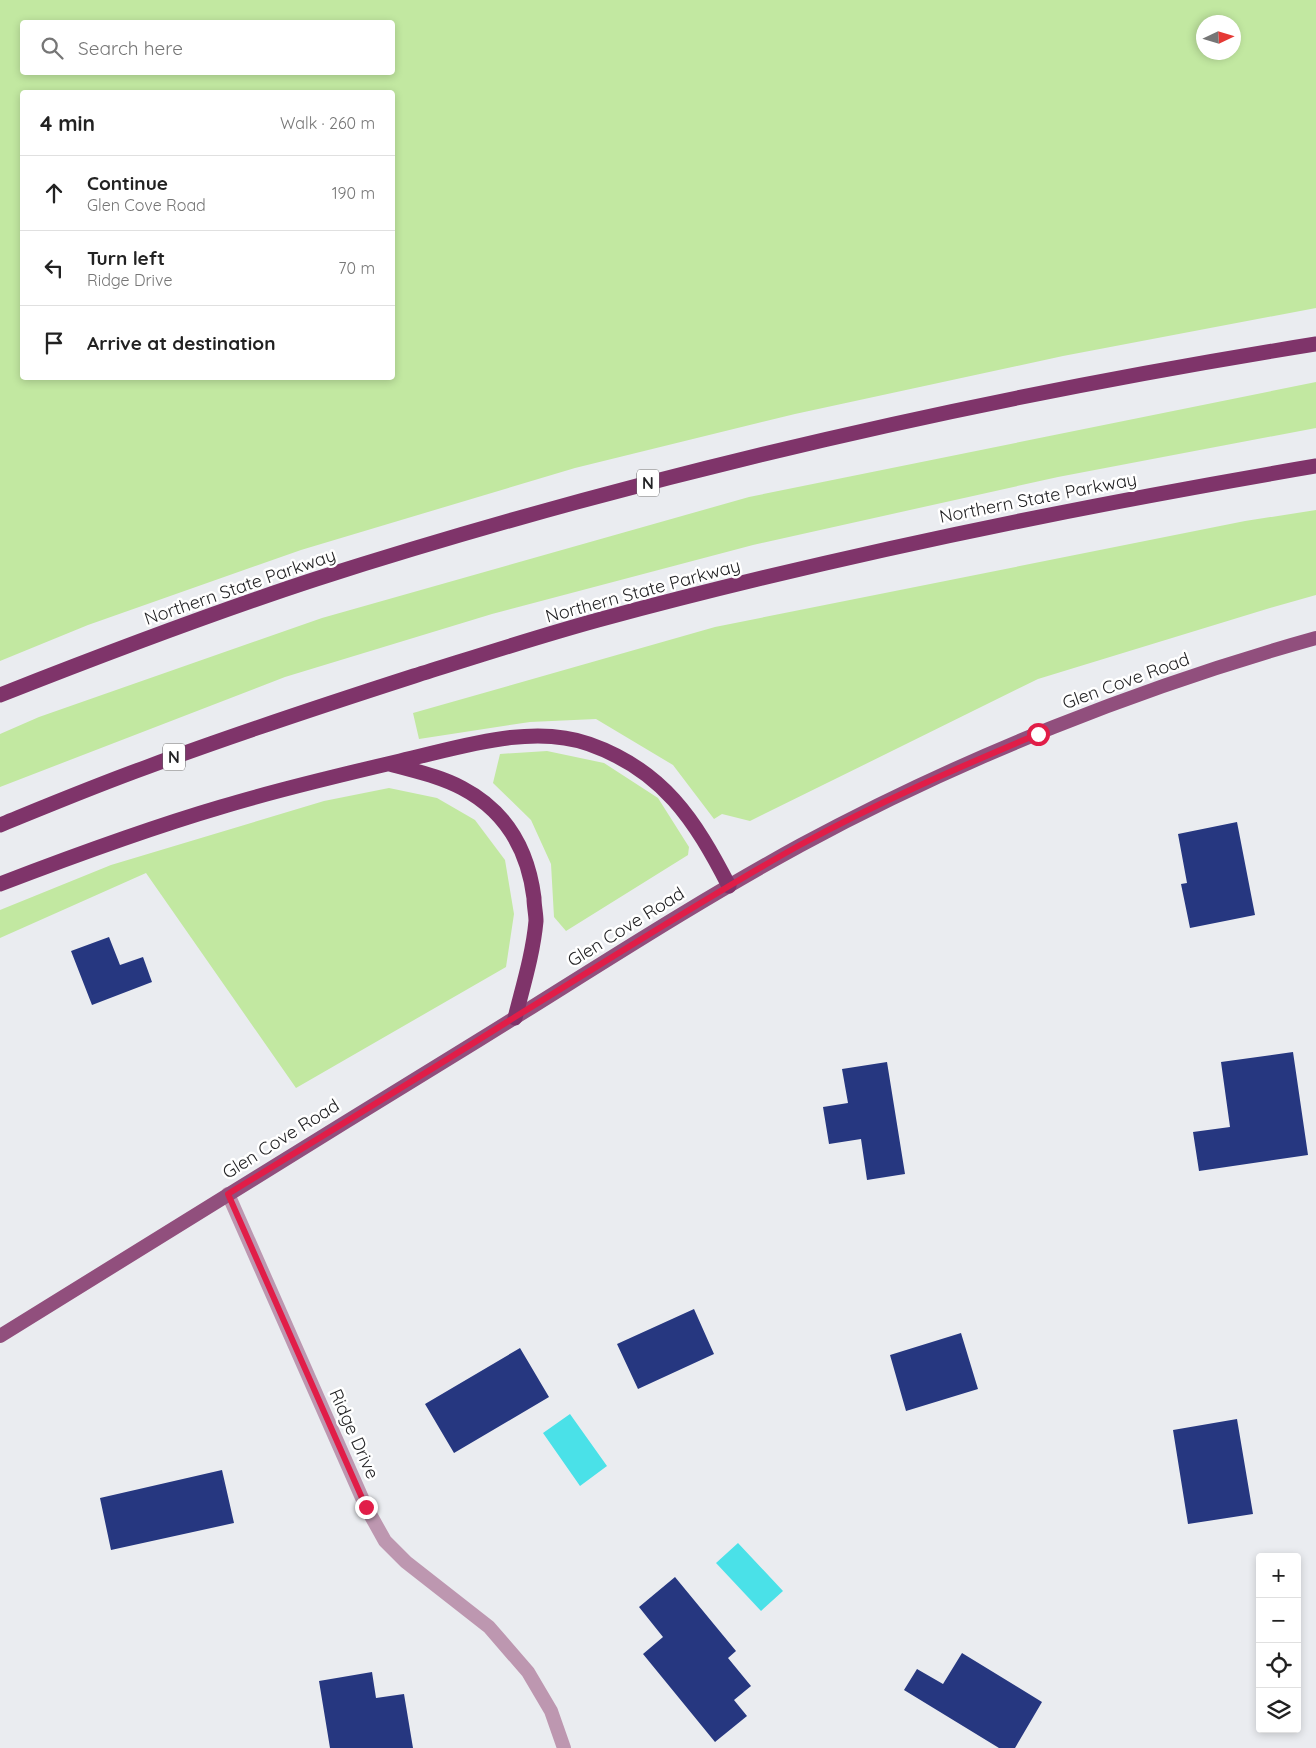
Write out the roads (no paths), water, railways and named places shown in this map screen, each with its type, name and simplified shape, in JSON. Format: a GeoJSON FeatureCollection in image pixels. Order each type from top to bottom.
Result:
{"type":"FeatureCollection","features":[{"type":"Feature","properties":{"kind":"highway","name":"Northern State Parkway"},"geometry":{"type":"LineString","coordinates":[[0,695],[91,659],[313,580],[545,511],[777,451],[1007,401],[1229,358],[1316,344]]}},
{"type":"Feature","properties":{"kind":"highway","name":"Northern State Parkway"},"geometry":{"type":"LineString","coordinates":[[0,825],[146,767],[265,725],[482,655],[595,621],[707,592],[937,538],[1169,491],[1316,466]]}},
{"type":"Feature","properties":{"kind":"highway"},"geometry":{"type":"LineString","coordinates":[[0,884],[124,838],[222,806],[329,777],[486,742],[543,735],[589,744],[614,754],[640,769],[661,785],[695,826],[729,886]]}},
{"type":"Feature","properties":{"kind":"highway"},"geometry":{"type":"LineString","coordinates":[[388,764],[444,780],[462,788],[481,800],[499,816],[512,833],[523,853],[530,872],[536,919],[532,948],[515,1018]]}},
{"type":"Feature","properties":{"kind":"main road","name":"Glen Cove Road"},"geometry":{"type":"LineString","coordinates":[[0,1336],[646,936],[801,845],[885,802],[1029,738],[1113,704],[1203,672],[1316,638]]}},
{"type":"Feature","properties":{"kind":"street","name":"Ridge Drive"},"geometry":{"type":"LineString","coordinates":[[228,1194],[366,1507],[385,1541],[406,1562],[489,1627],[528,1672],[552,1711],[564,1748]]}},
{"type":"Feature","properties":{"kind":"water"},"geometry":{"type":"Polygon","coordinates":[[[570,1414],[607,1466],[580,1486],[543,1433],[570,1414]]]}},
{"type":"Feature","properties":{"kind":"water"},"geometry":{"type":"Polygon","coordinates":[[[738,1543],[783,1591],[761,1611],[716,1563],[738,1543]]]}}]}
